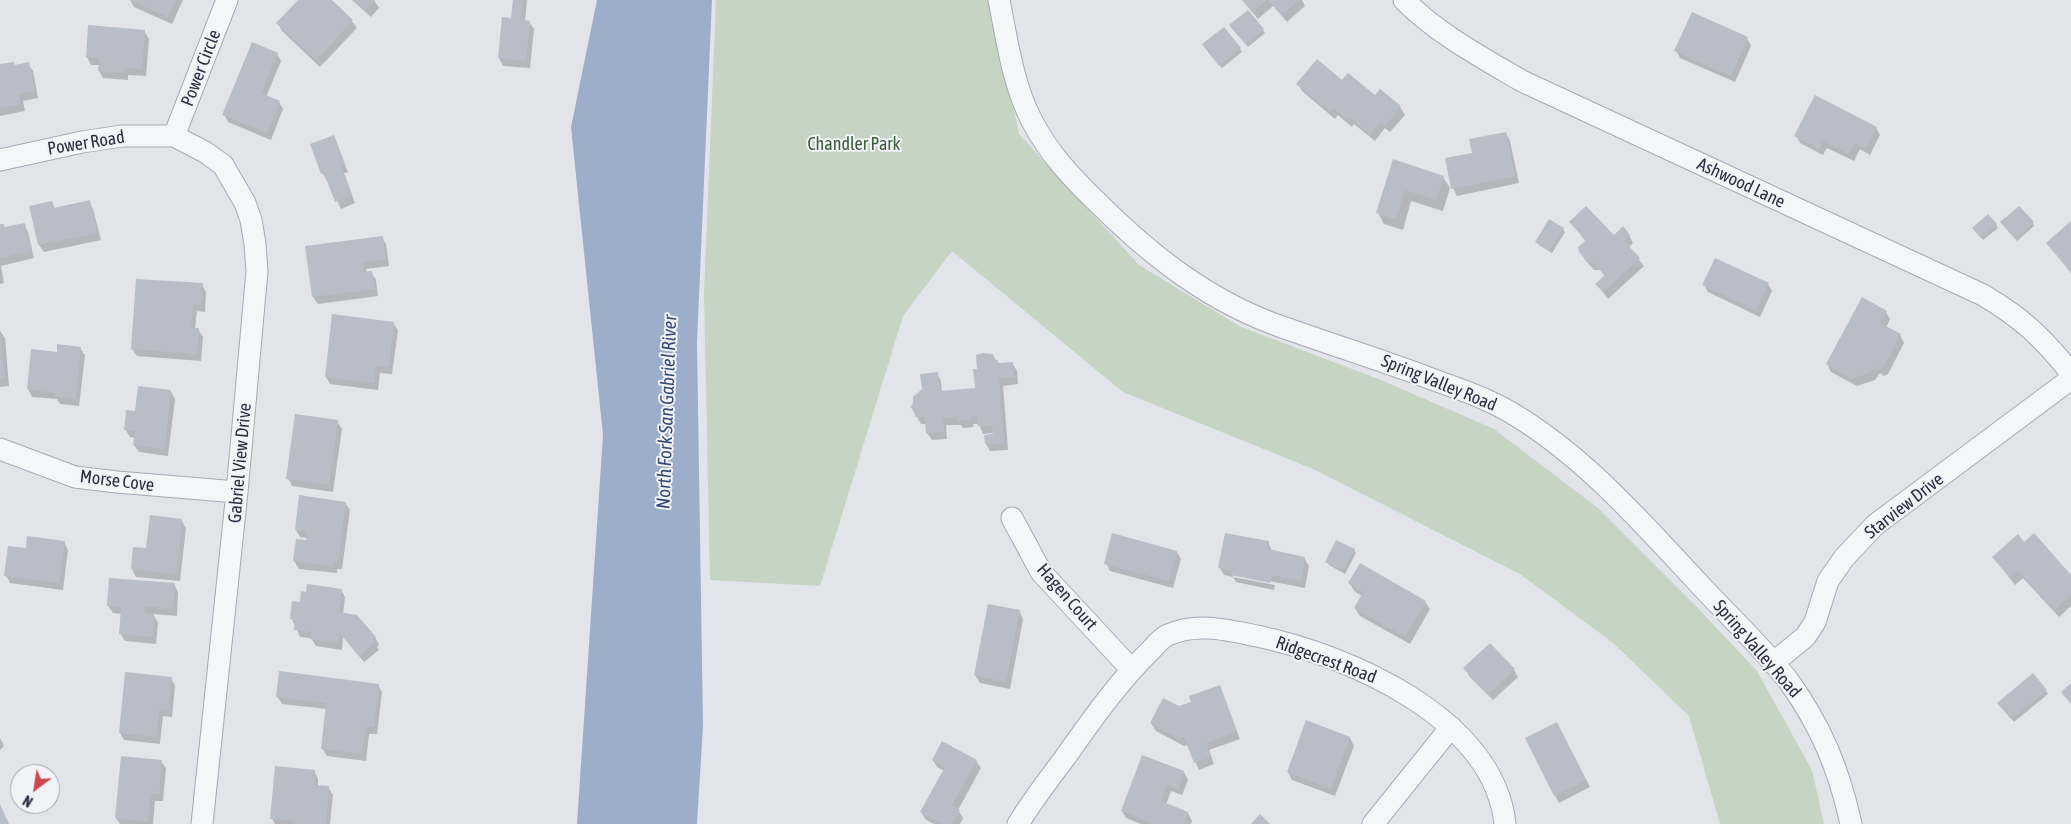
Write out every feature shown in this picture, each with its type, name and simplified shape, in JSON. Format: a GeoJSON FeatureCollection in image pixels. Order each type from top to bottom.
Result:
{"type":"FeatureCollection","features":[{"type":"Feature","properties":{"kind":"street","name":"Power Circle"},"geometry":{"type":"LineString","coordinates":[[174,136],[227,0]]}},
{"type":"Feature","properties":{"kind":"street","name":"Spring Valley Road"},"geometry":{"type":"LineString","coordinates":[[998,0],[1019,89],[1030,118],[1046,146],[1070,176],[1118,222],[1176,271],[1196,286],[1228,305],[1253,317],[1368,356],[1476,396],[1507,410],[1536,428],[1564,449],[1661,542],[1773,663],[1804,702],[1820,730],[1836,768],[1851,824]]}},
{"type":"Feature","properties":{"kind":"street","name":"Ashwood Lane"},"geometry":{"type":"LineString","coordinates":[[1404,0],[1433,25],[1476,55],[1522,81],[1983,295],[2008,310],[2031,328],[2048,344],[2071,373]]}},
{"type":"Feature","properties":{"kind":"street","name":"Power Road"},"geometry":{"type":"LineString","coordinates":[[0,160],[82,142],[122,136],[174,136]]}},
{"type":"Feature","properties":{"kind":"street","name":"Gabriel View Drive"},"geometry":{"type":"LineString","coordinates":[[174,136],[205,152],[223,165],[245,203],[251,220],[257,272],[238,492],[202,824]]}},
{"type":"Feature","properties":{"kind":"street","name":"Starview Drive"},"geometry":{"type":"LineString","coordinates":[[1773,663],[1805,637],[1815,622],[1828,581],[1844,558],[1875,525],[2071,379]]}},
{"type":"Feature","properties":{"kind":"street","name":"Morse Cove"},"geometry":{"type":"LineString","coordinates":[[0,449],[75,477],[238,492]]}},
{"type":"Feature","properties":{"kind":"street","name":"Hagen Court"},"geometry":{"type":"LineString","coordinates":[[1012,518],[1041,572],[1131,669]]}},
{"type":"Feature","properties":{"kind":"street","name":"Ridgecrest Road"},"geometry":{"type":"LineString","coordinates":[[1018,824],[1080,736],[1131,669],[1166,635],[1198,627],[1226,630],[1290,643],[1356,668],[1402,692],[1451,727],[1478,758],[1493,783],[1503,807],[1505,824]]}},
{"type":"Feature","properties":{"kind":"street"},"geometry":{"type":"LineString","coordinates":[[1373,824],[1451,727]]}},
{"type":"Feature","properties":{"kind":"green space","name":"Chandler Park"},"geometry":{"type":"Polygon","coordinates":[[[716,0],[991,0],[1019,134],[1139,265],[1241,327],[1381,380],[1494,429],[1598,508],[1696,606],[1757,671],[1812,770],[1824,824],[1720,824],[1689,716],[1612,642],[1520,574],[1313,469],[1123,392],[952,251],[903,316],[820,586],[710,580],[704,293],[716,0]]]}},
{"type":"Feature","properties":{"kind":"water","name":"North Fork San Gabriel River"},"geometry":{"type":"Polygon","coordinates":[[[597,0],[712,0],[697,342],[703,726],[697,824],[577,824],[603,435],[571,127],[597,0]]]}},
{"type":"Feature","properties":{"kind":"building"},"geometry":{"type":"Polygon","coordinates":[[[130,0],[176,0],[168,17],[130,0]]]}},
{"type":"Feature","properties":{"kind":"building"},"geometry":{"type":"Polygon","coordinates":[[[298,0],[332,0],[353,20],[316,60],[276,23],[298,0]]]}},
{"type":"Feature","properties":{"kind":"building"},"geometry":{"type":"Polygon","coordinates":[[[354,0],[375,0],[366,10],[354,0]]]}},
{"type":"Feature","properties":{"kind":"building"},"geometry":{"type":"Polygon","coordinates":[[[513,0],[523,0],[521,19],[530,21],[526,61],[498,58],[502,17],[511,18],[513,0]]]}},
{"type":"Feature","properties":{"kind":"building"},"geometry":{"type":"Polygon","coordinates":[[[1243,0],[1267,0],[1253,12],[1243,0]]]}},
{"type":"Feature","properties":{"kind":"building"},"geometry":{"type":"Polygon","coordinates":[[[1268,0],[1299,0],[1282,15],[1268,0]]]}},
{"type":"Feature","properties":{"kind":"building"},"geometry":{"type":"Polygon","coordinates":[[[1248,10],[1264,29],[1245,44],[1229,25],[1248,10]]]}},
{"type":"Feature","properties":{"kind":"building"},"geometry":{"type":"Polygon","coordinates":[[[1692,12],[1748,37],[1731,76],[1674,51],[1692,12]]]}},
{"type":"Feature","properties":{"kind":"building"},"geometry":{"type":"Polygon","coordinates":[[[88,25],[145,30],[142,69],[124,68],[124,73],[98,71],[99,58],[86,58],[88,25]]]}},
{"type":"Feature","properties":{"kind":"building"},"geometry":{"type":"Polygon","coordinates":[[[1224,27],[1241,48],[1219,66],[1202,44],[1224,27]]]}},
{"type":"Feature","properties":{"kind":"building"},"geometry":{"type":"Polygon","coordinates":[[[252,42],[278,53],[261,93],[280,101],[267,133],[222,115],[252,42]]]}},
{"type":"Feature","properties":{"kind":"building"},"geometry":{"type":"Polygon","coordinates":[[[1317,59],[1342,80],[1348,73],[1375,95],[1380,89],[1401,106],[1385,126],[1381,122],[1370,134],[1349,117],[1347,120],[1333,108],[1330,112],[1296,84],[1317,59]]]}},
{"type":"Feature","properties":{"kind":"building"},"geometry":{"type":"Polygon","coordinates":[[[14,62],[15,65],[29,62],[35,91],[19,94],[21,104],[0,108],[0,64],[14,62]]]}},
{"type":"Feature","properties":{"kind":"building"},"geometry":{"type":"Polygon","coordinates":[[[1815,95],[1877,127],[1866,148],[1855,143],[1849,154],[1823,141],[1819,149],[1794,136],[1815,95]]]}},
{"type":"Feature","properties":{"kind":"building"},"geometry":{"type":"Polygon","coordinates":[[[1506,132],[1515,176],[1451,189],[1445,158],[1472,153],[1469,139],[1506,132]]]}},
{"type":"Feature","properties":{"kind":"building"},"geometry":{"type":"Polygon","coordinates":[[[334,135],[345,164],[341,165],[352,195],[335,202],[324,173],[321,174],[310,144],[334,135]]]}},
{"type":"Feature","properties":{"kind":"building"},"geometry":{"type":"Polygon","coordinates":[[[1393,159],[1444,176],[1436,200],[1405,190],[1396,219],[1376,213],[1393,159]]]}},
{"type":"Feature","properties":{"kind":"building"},"geometry":{"type":"Polygon","coordinates":[[[90,200],[97,233],[38,245],[29,206],[52,201],[54,208],[90,200]]]}},
{"type":"Feature","properties":{"kind":"building"},"geometry":{"type":"Polygon","coordinates":[[[1586,206],[1614,235],[1623,226],[1630,235],[1624,241],[1640,258],[1603,292],[1595,284],[1605,275],[1594,263],[1589,263],[1579,252],[1578,247],[1586,240],[1569,222],[1586,206]]]}},
{"type":"Feature","properties":{"kind":"building"},"geometry":{"type":"Polygon","coordinates":[[[2019,206],[2034,222],[2015,239],[2000,222],[2019,206]]]}},
{"type":"Feature","properties":{"kind":"building"},"geometry":{"type":"Polygon","coordinates":[[[1988,214],[1997,224],[1981,238],[1972,228],[1988,214]]]}},
{"type":"Feature","properties":{"kind":"building"},"geometry":{"type":"Polygon","coordinates":[[[1549,219],[1564,228],[1549,251],[1535,242],[1549,219]]]}},
{"type":"Feature","properties":{"kind":"building"},"geometry":{"type":"Polygon","coordinates":[[[2071,221],[2071,272],[2046,243],[2071,221]]]}},
{"type":"Feature","properties":{"kind":"building"},"geometry":{"type":"Polygon","coordinates":[[[25,223],[31,251],[0,258],[0,224],[4,224],[4,227],[25,223]]]}},
{"type":"Feature","properties":{"kind":"building"},"geometry":{"type":"Polygon","coordinates":[[[383,236],[386,259],[363,262],[364,272],[372,271],[375,289],[312,297],[305,246],[383,236]]]}},
{"type":"Feature","properties":{"kind":"building"},"geometry":{"type":"Polygon","coordinates":[[[1715,258],[1769,283],[1756,310],[1702,285],[1715,258]]]}},
{"type":"Feature","properties":{"kind":"building"},"geometry":{"type":"Polygon","coordinates":[[[136,279],[203,283],[201,305],[193,304],[191,328],[199,328],[197,354],[131,349],[136,279]]]}},
{"type":"Feature","properties":{"kind":"building"},"geometry":{"type":"Polygon","coordinates":[[[1862,297],[1887,311],[1880,323],[1901,334],[1884,366],[1879,369],[1875,366],[1871,372],[1852,379],[1826,364],[1862,297]]]}},
{"type":"Feature","properties":{"kind":"building"},"geometry":{"type":"Polygon","coordinates":[[[332,314],[394,322],[389,367],[376,366],[374,383],[325,377],[332,314]]]}},
{"type":"Feature","properties":{"kind":"building"},"geometry":{"type":"Polygon","coordinates":[[[0,328],[5,379],[0,379],[0,328]]]}},
{"type":"Feature","properties":{"kind":"building"},"geometry":{"type":"Polygon","coordinates":[[[57,344],[81,347],[76,399],[54,396],[55,393],[27,389],[31,349],[57,352],[57,344]]]}},
{"type":"Feature","properties":{"kind":"building"},"geometry":{"type":"Polygon","coordinates":[[[983,353],[993,354],[994,360],[998,360],[998,363],[1013,362],[1014,377],[999,378],[1004,443],[985,444],[984,435],[993,434],[992,426],[978,426],[977,416],[970,417],[970,420],[958,421],[957,417],[943,418],[944,432],[926,433],[925,417],[915,417],[915,411],[910,407],[913,403],[913,397],[922,389],[920,374],[938,372],[940,391],[975,388],[973,369],[977,369],[976,355],[983,353]]]}},
{"type":"Feature","properties":{"kind":"building"},"geometry":{"type":"Polygon","coordinates":[[[138,386],[171,390],[165,449],[133,445],[135,431],[124,430],[126,410],[135,411],[138,386]]]}},
{"type":"Feature","properties":{"kind":"building"},"geometry":{"type":"Polygon","coordinates":[[[295,414],[338,420],[329,485],[286,479],[295,414]]]}},
{"type":"Feature","properties":{"kind":"building"},"geometry":{"type":"Polygon","coordinates":[[[299,495],[346,502],[338,562],[334,562],[333,566],[293,561],[296,539],[306,540],[307,532],[295,530],[299,495]]]}},
{"type":"Feature","properties":{"kind":"building"},"geometry":{"type":"Polygon","coordinates":[[[150,515],[182,519],[176,574],[131,569],[133,547],[146,548],[150,515]]]}},
{"type":"Feature","properties":{"kind":"building"},"geometry":{"type":"Polygon","coordinates":[[[1112,533],[1177,551],[1169,581],[1104,564],[1112,533]]]}},
{"type":"Feature","properties":{"kind":"building"},"geometry":{"type":"Polygon","coordinates":[[[1225,533],[1269,541],[1268,549],[1305,557],[1301,581],[1272,575],[1270,583],[1231,575],[1231,571],[1218,568],[1225,533]]]}},
{"type":"Feature","properties":{"kind":"building"},"geometry":{"type":"Polygon","coordinates":[[[2034,533],[2071,575],[2071,595],[2054,610],[2018,571],[2010,578],[1992,557],[2018,534],[2024,542],[2034,533]]]}},
{"type":"Feature","properties":{"kind":"building"},"geometry":{"type":"Polygon","coordinates":[[[27,536],[65,541],[59,583],[4,576],[8,546],[26,548],[27,536]]]}},
{"type":"Feature","properties":{"kind":"building"},"geometry":{"type":"Polygon","coordinates":[[[1336,540],[1355,549],[1343,571],[1325,562],[1336,540]]]}},
{"type":"Feature","properties":{"kind":"building"},"geometry":{"type":"Polygon","coordinates":[[[1360,563],[1426,601],[1405,637],[1354,608],[1363,592],[1348,583],[1360,563]]]}},
{"type":"Feature","properties":{"kind":"building"},"geometry":{"type":"Polygon","coordinates":[[[109,578],[175,583],[173,609],[145,606],[145,613],[154,614],[153,637],[119,634],[121,607],[107,606],[109,578]]]}},
{"type":"Feature","properties":{"kind":"building"},"geometry":{"type":"Polygon","coordinates":[[[307,584],[342,589],[339,612],[357,615],[376,637],[373,639],[375,642],[359,656],[339,632],[338,643],[310,639],[311,632],[294,630],[295,620],[290,619],[292,601],[300,602],[301,591],[306,592],[307,584]]]}},
{"type":"Feature","properties":{"kind":"building"},"geometry":{"type":"Polygon","coordinates":[[[988,604],[1020,610],[1006,682],[974,675],[988,604]]]}},
{"type":"Feature","properties":{"kind":"building"},"geometry":{"type":"Polygon","coordinates":[[[1490,643],[1515,669],[1488,694],[1463,668],[1490,643]]]}},
{"type":"Feature","properties":{"kind":"building"},"geometry":{"type":"Polygon","coordinates":[[[279,671],[379,684],[374,727],[365,727],[363,754],[321,749],[326,703],[276,697],[279,671]]]}},
{"type":"Feature","properties":{"kind":"building"},"geometry":{"type":"Polygon","coordinates":[[[125,672],[172,677],[169,710],[159,709],[157,737],[119,733],[125,672]]]}},
{"type":"Feature","properties":{"kind":"building"},"geometry":{"type":"Polygon","coordinates":[[[2033,673],[2047,690],[2011,719],[1997,703],[2033,673]]]}},
{"type":"Feature","properties":{"kind":"building"},"geometry":{"type":"Polygon","coordinates":[[[2071,683],[2071,704],[2061,692],[2071,683]]]}},
{"type":"Feature","properties":{"kind":"building"},"geometry":{"type":"Polygon","coordinates":[[[1220,685],[1237,731],[1206,743],[1211,757],[1194,763],[1184,737],[1179,739],[1150,723],[1163,698],[1179,706],[1191,702],[1189,696],[1220,685]]]}},
{"type":"Feature","properties":{"kind":"building"},"geometry":{"type":"Polygon","coordinates":[[[1306,720],[1350,737],[1331,789],[1287,772],[1306,720]]]}},
{"type":"Feature","properties":{"kind":"building"},"geometry":{"type":"Polygon","coordinates":[[[1557,722],[1586,780],[1554,796],[1525,738],[1557,722]]]}},
{"type":"Feature","properties":{"kind":"building"},"geometry":{"type":"Polygon","coordinates":[[[942,741],[977,760],[952,805],[960,810],[952,824],[942,824],[920,812],[945,767],[932,760],[942,741]]]}},
{"type":"Feature","properties":{"kind":"building"},"geometry":{"type":"Polygon","coordinates":[[[1142,755],[1184,771],[1178,789],[1167,784],[1161,801],[1188,812],[1184,824],[1154,824],[1121,811],[1142,755]]]}},
{"type":"Feature","properties":{"kind":"building"},"geometry":{"type":"Polygon","coordinates":[[[121,756],[162,760],[159,794],[151,794],[148,822],[115,818],[121,756]]]}},
{"type":"Feature","properties":{"kind":"building"},"geometry":{"type":"Polygon","coordinates":[[[275,766],[315,770],[314,785],[329,786],[326,824],[293,824],[293,821],[270,819],[275,766]]]}},
{"type":"Feature","properties":{"kind":"building"},"geometry":{"type":"Polygon","coordinates":[[[0,804],[9,824],[0,824],[0,804]]]}},
{"type":"Feature","properties":{"kind":"building"},"geometry":{"type":"Polygon","coordinates":[[[1260,814],[1270,824],[1251,824],[1260,814]]]}}]}
